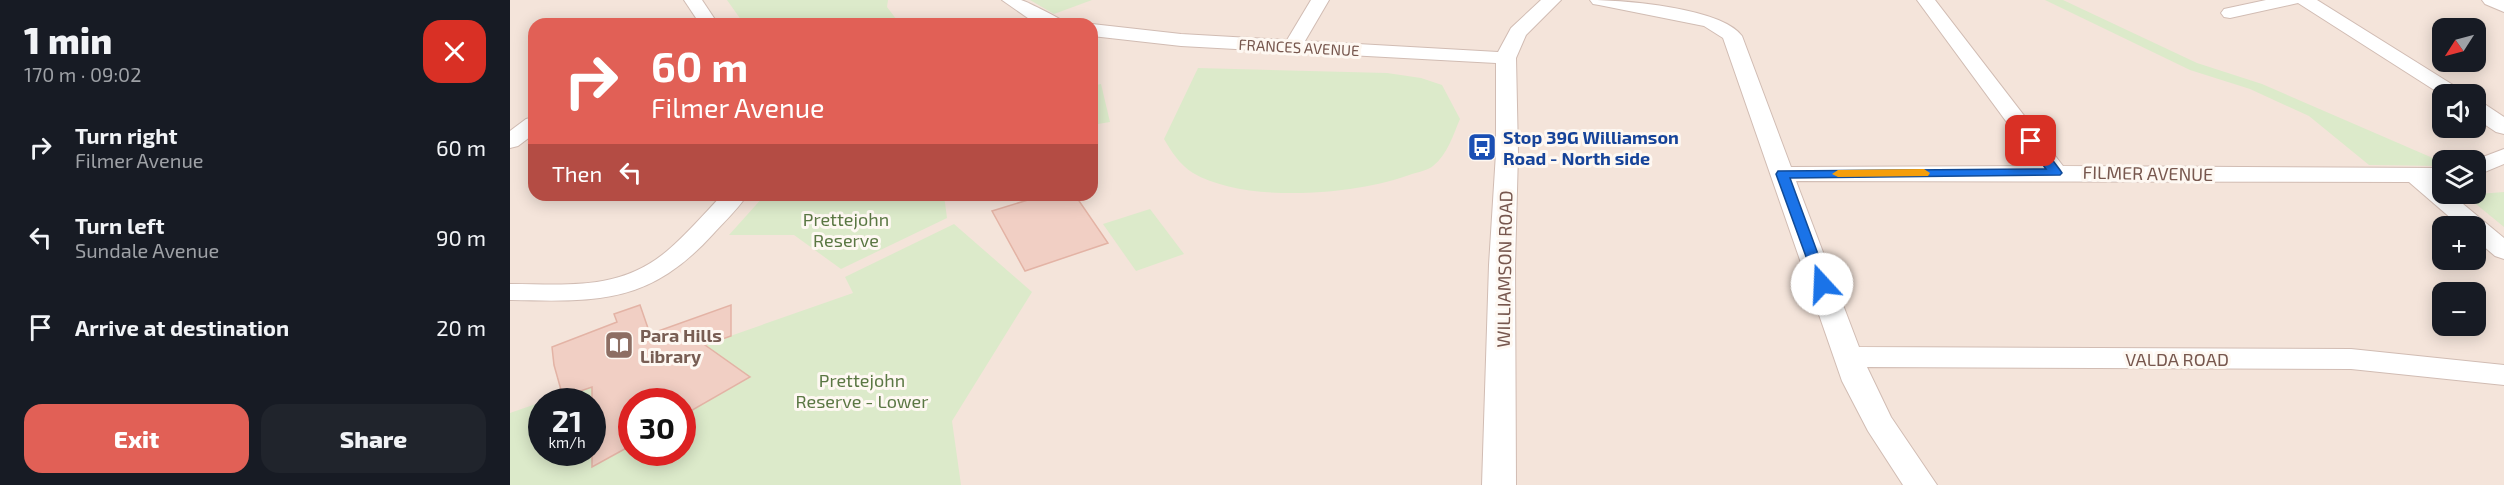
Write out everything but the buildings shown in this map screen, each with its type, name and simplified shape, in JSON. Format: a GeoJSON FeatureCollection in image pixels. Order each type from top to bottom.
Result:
{"type":"FeatureCollection","features":[{"type":"Feature","properties":{"kind":"street"},"geometry":{"type":"LineString","coordinates":[[693,0],[705,18]]}},
{"type":"Feature","properties":{"kind":"street"},"geometry":{"type":"LineString","coordinates":[[1011,0],[1040,18]]}},
{"type":"Feature","properties":{"kind":"street"},"geometry":{"type":"LineString","coordinates":[[1293,46],[1320,0]]}},
{"type":"Feature","properties":{"kind":"street","name":"WILLIAMSON ROAD"},"geometry":{"type":"LineString","coordinates":[[1499,485],[1506,58],[1508,47],[1516,33],[1552,0]]}},
{"type":"Feature","properties":{"kind":"street"},"geometry":{"type":"LineString","coordinates":[[1599,0],[1701,20],[1719,26],[1728,32],[1735,42],[1849,357],[1870,407],[1920,485]]}},
{"type":"Feature","properties":{"kind":"street"},"geometry":{"type":"LineString","coordinates":[[1926,0],[2056,173]]}},
{"type":"Feature","properties":{"kind":"street"},"geometry":{"type":"LineString","coordinates":[[2230,13],[2291,0]]}},
{"type":"Feature","properties":{"kind":"street"},"geometry":{"type":"LineString","coordinates":[[2305,0],[2438,84]]}},
{"type":"Feature","properties":{"kind":"street"},"geometry":{"type":"LineString","coordinates":[[2492,0],[2504,7]]}},
{"type":"Feature","properties":{"kind":"street","name":"FRANCES AVENUE"},"geometry":{"type":"LineString","coordinates":[[1098,31],[1131,36],[1506,58]]}},
{"type":"Feature","properties":{"kind":"street"},"geometry":{"type":"LineString","coordinates":[[2486,115],[2504,127]]}},
{"type":"Feature","properties":{"kind":"street"},"geometry":{"type":"LineString","coordinates":[[510,141],[528,128]]}},
{"type":"Feature","properties":{"kind":"street"},"geometry":{"type":"LineString","coordinates":[[2486,164],[2504,156]]}},
{"type":"Feature","properties":{"kind":"street"},"geometry":{"type":"LineString","coordinates":[[2486,171],[2504,176]]}},
{"type":"Feature","properties":{"kind":"street","name":"FILMER AVENUE"},"geometry":{"type":"LineString","coordinates":[[1782,174],[2432,175]]}},
{"type":"Feature","properties":{"kind":"street"},"geometry":{"type":"LineString","coordinates":[[2416,176],[2504,251]]}},
{"type":"Feature","properties":{"kind":"street"},"geometry":{"type":"LineString","coordinates":[[510,292],[600,291],[644,278],[663,267],[683,249],[729,201]]}},
{"type":"Feature","properties":{"kind":"street","name":"VALDA ROAD"},"geometry":{"type":"LineString","coordinates":[[1849,357],[2351,359],[2504,375]]}},
{"type":"Feature","properties":{"kind":"shaded area"},"geometry":{"type":"Polygon","coordinates":[[[510,0],[2504,0],[2504,485],[510,485],[510,0]]]}},
{"type":"Feature","properties":{"kind":"green space"},"geometry":{"type":"Polygon","coordinates":[[[727,0],[888,0],[887,7],[895,18],[740,18],[727,0]]]}},
{"type":"Feature","properties":{"kind":"green space"},"geometry":{"type":"Polygon","coordinates":[[[1030,0],[1092,0],[1054,14],[1030,0]]]}},
{"type":"Feature","properties":{"kind":"green space"},"geometry":{"type":"Polygon","coordinates":[[[2045,0],[2063,0],[2197,63],[2262,84],[2432,158],[2432,166],[2369,165],[2309,116],[2250,89],[2190,70],[2045,0]]]}},
{"type":"Feature","properties":{"kind":"green space"},"geometry":{"type":"Polygon","coordinates":[[[1198,68],[1387,73],[1421,78],[1442,85],[1460,119],[1443,156],[1429,169],[1423,171],[1362,187],[1333,191],[1302,193],[1242,189],[1215,183],[1188,170],[1164,139],[1198,68]]]}},
{"type":"Feature","properties":{"kind":"green space"},"geometry":{"type":"Polygon","coordinates":[[[1101,84],[1110,122],[1098,124],[1098,85],[1101,84]]]}},
{"type":"Feature","properties":{"kind":"green space"},"geometry":{"type":"Polygon","coordinates":[[[2504,192],[2504,227],[2476,204],[2486,204],[2486,193],[2504,192]]]}},
{"type":"Feature","properties":{"kind":"green space","name":"Prettejohn Reserve"},"geometry":{"type":"Polygon","coordinates":[[[760,201],[945,201],[947,218],[841,269],[794,235],[729,235],[760,201]]]}},
{"type":"Feature","properties":{"kind":"green space"},"geometry":{"type":"Polygon","coordinates":[[[1150,209],[1184,254],[1136,271],[1103,224],[1150,209]]]}},
{"type":"Feature","properties":{"kind":"green space","name":"Prettejohn Reserve - Lower"},"geometry":{"type":"Polygon","coordinates":[[[954,224],[1032,292],[952,421],[961,485],[510,485],[510,413],[528,407],[528,466],[606,466],[606,388],[581,388],[853,293],[845,277],[954,224]]]}},
{"type":"Feature","properties":{"kind":"slow traffic"},"geometry":{"type":"LineString","coordinates":[[1838,174],[1924,173]]}},
{"type":"Feature","properties":{"kind":"place","name":"Stop 39G Williamson Road - North side"},"geometry":{"type":"Point","coordinates":[1482,147]}},
{"type":"Feature","properties":{"kind":"place","name":"Para Hills Library"},"geometry":{"type":"Point","coordinates":[619,345]}},
{"type":"Feature","properties":{"kind":"route"},"geometry":{"type":"LineString","coordinates":[[1822,284],[1782,174],[2056,173],[2031,141]]}}]}
